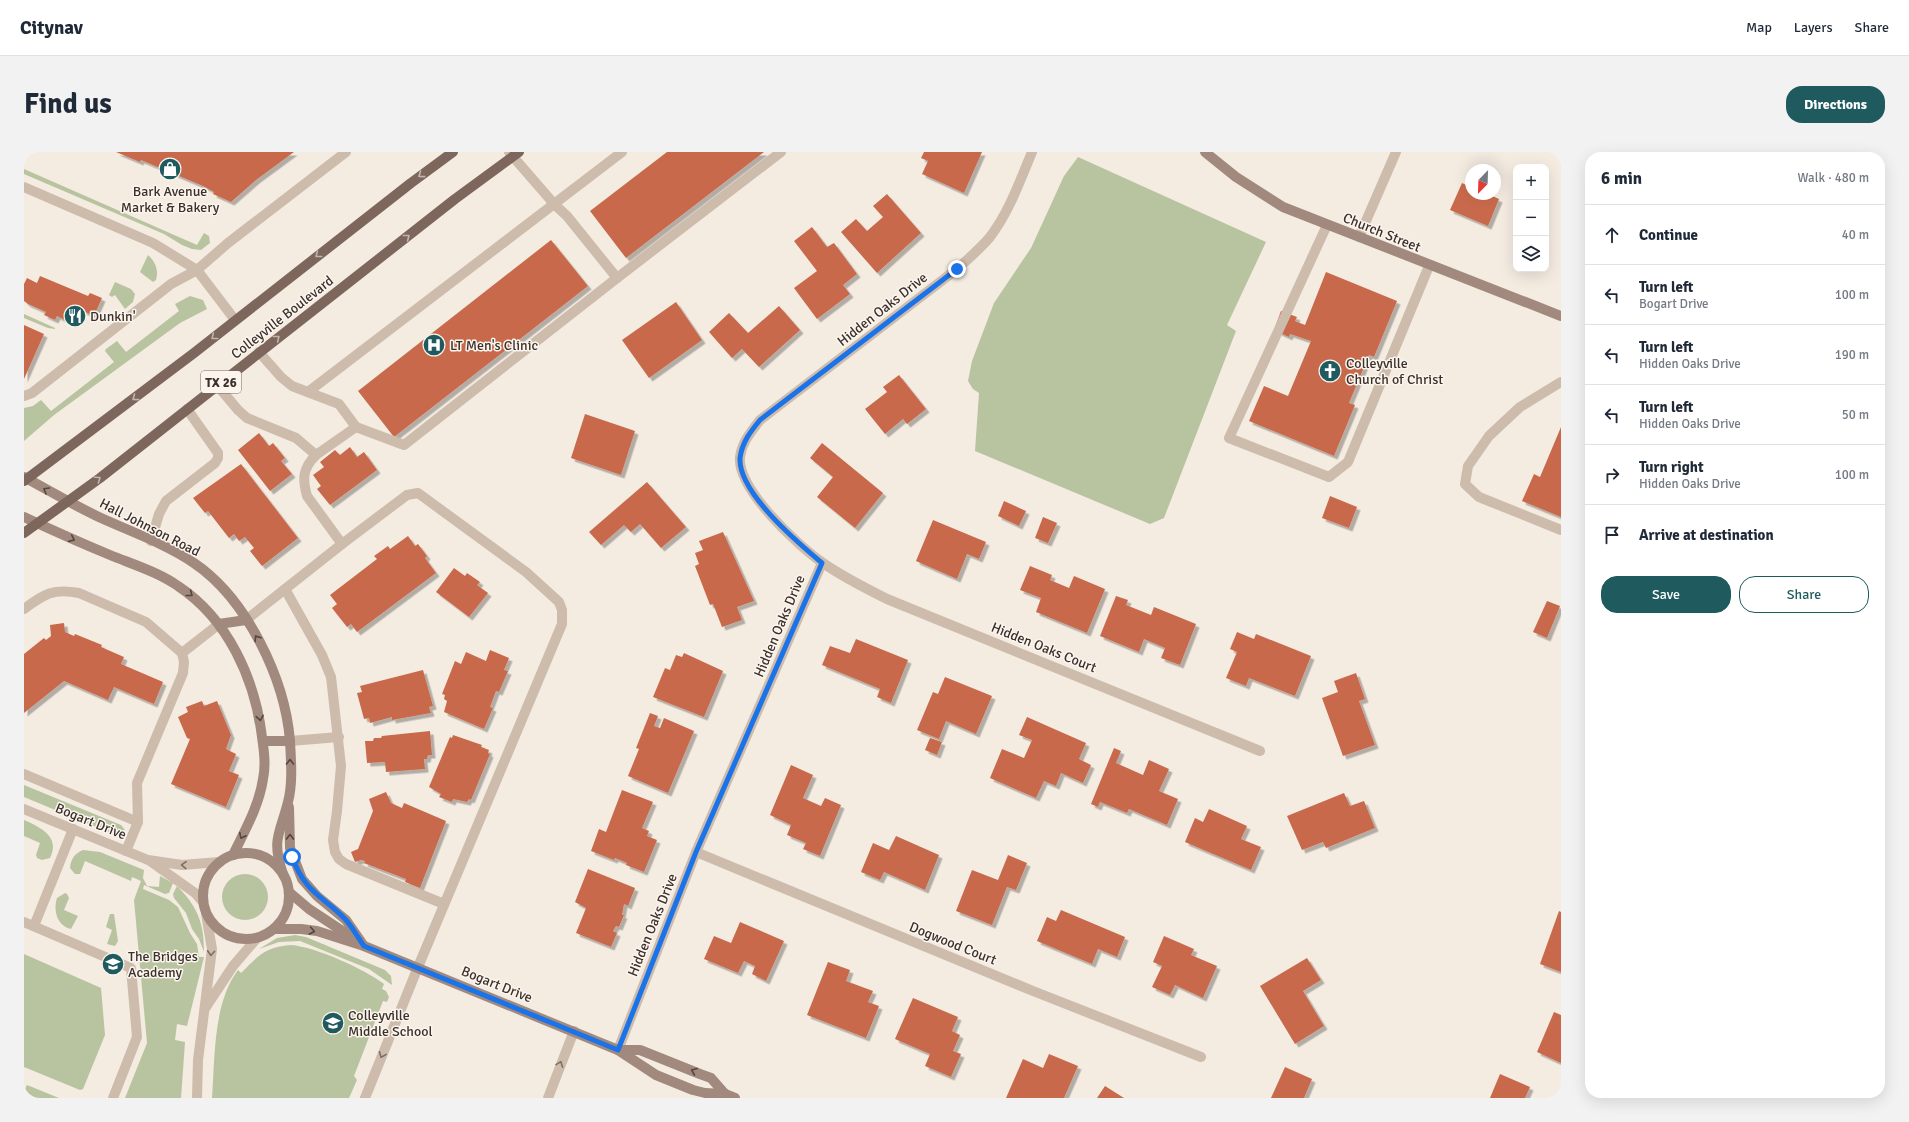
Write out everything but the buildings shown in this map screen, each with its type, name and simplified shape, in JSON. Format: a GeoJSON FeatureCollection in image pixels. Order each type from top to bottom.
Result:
{"type":"FeatureCollection","features":[{"type":"Feature","properties":{"kind":"main road","name":"Colleyville Boulevard"},"geometry":{"type":"LineString","coordinates":[[25,479],[194,353],[452,152]]}},
{"type":"Feature","properties":{"kind":"main road","name":"Colleyville Boulevard"},"geometry":{"type":"LineString","coordinates":[[24,533],[66,501],[100,478],[513,154]]}},
{"type":"Feature","properties":{"kind":"street"},"geometry":{"type":"LineString","coordinates":[[24,396],[32,393],[171,284],[197,270],[228,243],[346,152]]}},
{"type":"Feature","properties":{"kind":"street"},"geometry":{"type":"LineString","coordinates":[[308,392],[622,152]]}},
{"type":"Feature","properties":{"kind":"street"},"geometry":{"type":"LineString","coordinates":[[259,352],[281,377],[292,386],[339,404],[356,427],[404,445],[781,152]]}},
{"type":"Feature","properties":{"kind":"street","name":"Hidden Oaks Drive"},"geometry":{"type":"LineString","coordinates":[[618,1050],[696,852],[822,563],[796,541],[751,491],[743,473],[740,459],[742,446],[748,434],[760,420],[957,269],[979,249],[999,223],[1012,201],[1032,152]]}},
{"type":"Feature","properties":{"kind":"street","name":"Church Street"},"geometry":{"type":"LineString","coordinates":[[1205,152],[1217,163],[1256,191],[1283,207],[1429,266],[1561,316]]}},
{"type":"Feature","properties":{"kind":"street"},"geometry":{"type":"LineString","coordinates":[[1359,237],[1396,152]]}},
{"type":"Feature","properties":{"kind":"street"},"geometry":{"type":"LineString","coordinates":[[513,154],[567,216],[617,278]]}},
{"type":"Feature","properties":{"kind":"street"},"geometry":{"type":"LineString","coordinates":[[24,187],[153,243],[197,270],[235,320]]}},
{"type":"Feature","properties":{"kind":"street"},"geometry":{"type":"LineString","coordinates":[[1327,226],[1230,438],[1329,477],[1348,462],[1429,266]]}},
{"type":"Feature","properties":{"kind":"street"},"geometry":{"type":"LineString","coordinates":[[1561,382],[1520,407],[1490,436],[1468,466],[1465,484],[1479,497],[1561,530]]}},
{"type":"Feature","properties":{"kind":"street"},"geometry":{"type":"LineString","coordinates":[[217,385],[238,410],[247,418],[296,438],[316,455]]}},
{"type":"Feature","properties":{"kind":"street"},"geometry":{"type":"LineString","coordinates":[[152,541],[159,514],[166,501],[215,463],[218,458],[218,453],[187,409]]}},
{"type":"Feature","properties":{"kind":"street"},"geometry":{"type":"LineString","coordinates":[[342,544],[307,496],[304,487],[305,470],[307,463],[316,455],[356,427]]}},
{"type":"Feature","properties":{"kind":"street","name":"Hall Johnson Road"},"geometry":{"type":"LineString","coordinates":[[25,479],[66,501],[152,541],[194,563],[215,581],[233,600],[263,647],[283,701],[290,741],[289,801],[279,829],[277,857],[284,874]]}},
{"type":"Feature","properties":{"kind":"street"},"geometry":{"type":"LineString","coordinates":[[182,653],[219,624],[246,620],[407,495],[418,493],[526,572],[559,602],[562,610],[562,624],[444,904],[365,1098]]}},
{"type":"Feature","properties":{"kind":"street"},"geometry":{"type":"LineString","coordinates":[[24,517],[176,584],[192,595],[219,624],[241,662],[249,681],[257,706],[265,764],[261,792],[250,821],[233,855]]}},
{"type":"Feature","properties":{"kind":"street","name":"Hidden Oaks Court"},"geometry":{"type":"LineString","coordinates":[[822,563],[848,579],[887,599],[1260,751]]}},
{"type":"Feature","properties":{"kind":"street"},"geometry":{"type":"LineString","coordinates":[[285,589],[328,667],[338,737],[341,778],[333,840],[335,852],[339,859],[346,864],[444,904]]}},
{"type":"Feature","properties":{"kind":"street"},"geometry":{"type":"LineString","coordinates":[[24,609],[49,592],[68,591],[78,593],[146,622],[182,653],[184,662],[183,673],[137,783],[138,822],[126,850]]}},
{"type":"Feature","properties":{"kind":"street"},"geometry":{"type":"LineString","coordinates":[[263,741],[290,741],[338,737]]}},
{"type":"Feature","properties":{"kind":"street"},"geometry":{"type":"LineString","coordinates":[[24,774],[138,822]]}},
{"type":"Feature","properties":{"kind":"street"},"geometry":{"type":"LineString","coordinates":[[289,801],[290,848],[302,879],[317,896],[346,920],[364,946]]}},
{"type":"Feature","properties":{"kind":"street","name":"Bogart Drive"},"geometry":{"type":"LineString","coordinates":[[24,809],[148,860],[195,893],[203,902]]}},
{"type":"Feature","properties":{"kind":"street"},"geometry":{"type":"LineString","coordinates":[[34,926],[73,829]]}},
{"type":"Feature","properties":{"kind":"street","name":"Dogwood Court"},"geometry":{"type":"LineString","coordinates":[[696,852],[1033,991],[1201,1057]]}},
{"type":"Feature","properties":{"kind":"street"},"geometry":{"type":"LineString","coordinates":[[197,1098],[198,1060],[212,949],[212,939],[203,902],[203,891],[206,880],[211,870],[219,862],[233,855],[249,853],[265,857],[284,874],[289,892],[288,906],[283,919],[274,929],[257,938],[233,966],[205,1009]]}},
{"type":"Feature","properties":{"kind":"street","name":"Bogart Drive"},"geometry":{"type":"LineString","coordinates":[[148,860],[182,865],[219,862]]}},
{"type":"Feature","properties":{"kind":"street","name":"Bogart Drive"},"geometry":{"type":"LineString","coordinates":[[289,892],[329,923],[364,946]]}},
{"type":"Feature","properties":{"kind":"street"},"geometry":{"type":"LineString","coordinates":[[206,914],[215,926],[228,935],[247,939],[257,938]]}},
{"type":"Feature","properties":{"kind":"street"},"geometry":{"type":"LineString","coordinates":[[24,922],[131,968],[137,1037],[113,1098]]}},
{"type":"Feature","properties":{"kind":"street","name":"Bogart Drive"},"geometry":{"type":"LineString","coordinates":[[274,929],[301,928],[317,931],[364,946],[618,1050],[656,1075],[693,1090],[705,1093],[725,1094],[735,1098]]}},
{"type":"Feature","properties":{"kind":"street"},"geometry":{"type":"LineString","coordinates":[[548,1098],[574,1031]]}},
{"type":"Feature","properties":{"kind":"street","name":"Bogart Drive"},"geometry":{"type":"LineString","coordinates":[[618,1050],[640,1050],[711,1078],[725,1094]]}},
{"type":"Feature","properties":{"kind":"green space"},"geometry":{"type":"Polygon","coordinates":[[[1078,157],[1266,242],[1227,325],[1236,331],[1164,518],[1150,524],[975,451],[979,393],[973,389],[968,381],[972,361],[994,303],[1031,248],[1064,176],[1078,157]]]}},
{"type":"Feature","properties":{"kind":"green space"},"geometry":{"type":"Polygon","coordinates":[[[24,169],[197,245],[204,233],[209,236],[210,243],[201,250],[192,249],[164,234],[24,174],[24,169]]]}},
{"type":"Feature","properties":{"kind":"green space"},"geometry":{"type":"Polygon","coordinates":[[[148,255],[153,260],[157,269],[156,280],[153,282],[140,272],[148,255]]]}},
{"type":"Feature","properties":{"kind":"green space"},"geometry":{"type":"Polygon","coordinates":[[[115,282],[131,289],[135,294],[133,302],[125,309],[115,295],[112,297],[109,295],[115,282]]]}},
{"type":"Feature","properties":{"kind":"green space"},"geometry":{"type":"Polygon","coordinates":[[[190,296],[203,300],[207,309],[180,323],[54,415],[24,441],[24,408],[33,406],[41,400],[51,411],[114,362],[105,351],[106,349],[117,341],[126,352],[179,311],[175,304],[190,296]]]}},
{"type":"Feature","properties":{"kind":"green space"},"geometry":{"type":"Polygon","coordinates":[[[24,314],[55,329],[48,328],[24,318],[24,314]]]}},
{"type":"Feature","properties":{"kind":"green space"},"geometry":{"type":"Polygon","coordinates":[[[24,785],[121,825],[125,830],[121,834],[113,834],[24,797],[24,785]]]}},
{"type":"Feature","properties":{"kind":"green space"},"geometry":{"type":"Polygon","coordinates":[[[24,820],[42,830],[51,839],[53,851],[50,858],[42,860],[37,858],[36,855],[40,843],[24,836],[24,820]]]}},
{"type":"Feature","properties":{"kind":"green space"},"geometry":{"type":"Polygon","coordinates":[[[83,850],[100,852],[144,870],[143,878],[147,886],[159,887],[160,876],[173,883],[169,893],[165,894],[144,885],[143,889],[169,900],[178,907],[190,933],[197,944],[199,957],[204,957],[187,1026],[177,1024],[175,1040],[185,1042],[181,1098],[125,1098],[147,1043],[134,900],[141,881],[132,877],[131,881],[85,861],[80,874],[75,874],[70,868],[71,862],[77,853],[83,850]]]}},
{"type":"Feature","properties":{"kind":"green space"},"geometry":{"type":"Polygon","coordinates":[[[240,874],[250,874],[258,878],[264,884],[268,892],[268,902],[264,910],[258,916],[250,920],[240,920],[232,916],[226,910],[222,902],[222,892],[226,884],[232,878],[240,874]]]}},
{"type":"Feature","properties":{"kind":"green space"},"geometry":{"type":"Polygon","coordinates":[[[177,886],[190,901],[198,915],[203,932],[204,952],[199,939],[192,929],[186,913],[174,898],[173,894],[177,886]]]}},
{"type":"Feature","properties":{"kind":"green space"},"geometry":{"type":"Polygon","coordinates":[[[65,893],[69,898],[64,910],[78,916],[71,929],[62,925],[56,912],[57,898],[65,893]]]}},
{"type":"Feature","properties":{"kind":"green space"},"geometry":{"type":"Polygon","coordinates":[[[110,914],[114,914],[118,941],[115,946],[107,944],[112,930],[106,927],[110,914]]]}},
{"type":"Feature","properties":{"kind":"green space"},"geometry":{"type":"Polygon","coordinates":[[[295,935],[306,937],[385,970],[391,976],[392,985],[369,969],[300,941],[279,942],[259,949],[277,938],[295,935]]]}},
{"type":"Feature","properties":{"kind":"green space"},"geometry":{"type":"Polygon","coordinates":[[[291,945],[326,954],[365,972],[384,984],[382,989],[386,991],[389,997],[387,1002],[383,1001],[354,1076],[357,1080],[349,1098],[212,1098],[217,1031],[224,998],[230,983],[238,970],[241,973],[263,953],[282,946],[291,945]]]}},
{"type":"Feature","properties":{"kind":"green space"},"geometry":{"type":"Polygon","coordinates":[[[24,954],[101,988],[105,1035],[83,1089],[80,1090],[24,1067],[24,954]]]}},
{"type":"Feature","properties":{"kind":"green space"},"geometry":{"type":"Polygon","coordinates":[[[27,1085],[59,1098],[24,1098],[24,1091],[27,1085]]]}},
{"type":"Feature","properties":{"kind":"place","name":"Bark Avenue Market & Bakery"},"geometry":{"type":"Point","coordinates":[170,169]}},
{"type":"Feature","properties":{"kind":"place","name":"Dunkin'"},"geometry":{"type":"Point","coordinates":[75,316]}},
{"type":"Feature","properties":{"kind":"place","name":"LT Men's Clinic"},"geometry":{"type":"Point","coordinates":[434,345]}},
{"type":"Feature","properties":{"kind":"place","name":"Colleyville Church of Christ"},"geometry":{"type":"Point","coordinates":[1330,371]}},
{"type":"Feature","properties":{"kind":"place","name":"The Bridges Academy"},"geometry":{"type":"Point","coordinates":[113,964]}},
{"type":"Feature","properties":{"kind":"place","name":"Colleyville Middle School"},"geometry":{"type":"Point","coordinates":[333,1023]}},
{"type":"Feature","properties":{"kind":"route"},"geometry":{"type":"LineString","coordinates":[[292,857],[296,868],[308,887],[346,920],[364,946],[618,1050],[696,852],[822,563],[796,541],[770,514],[751,491],[743,473],[740,459],[742,446],[748,434],[760,420],[957,269]]}}]}
